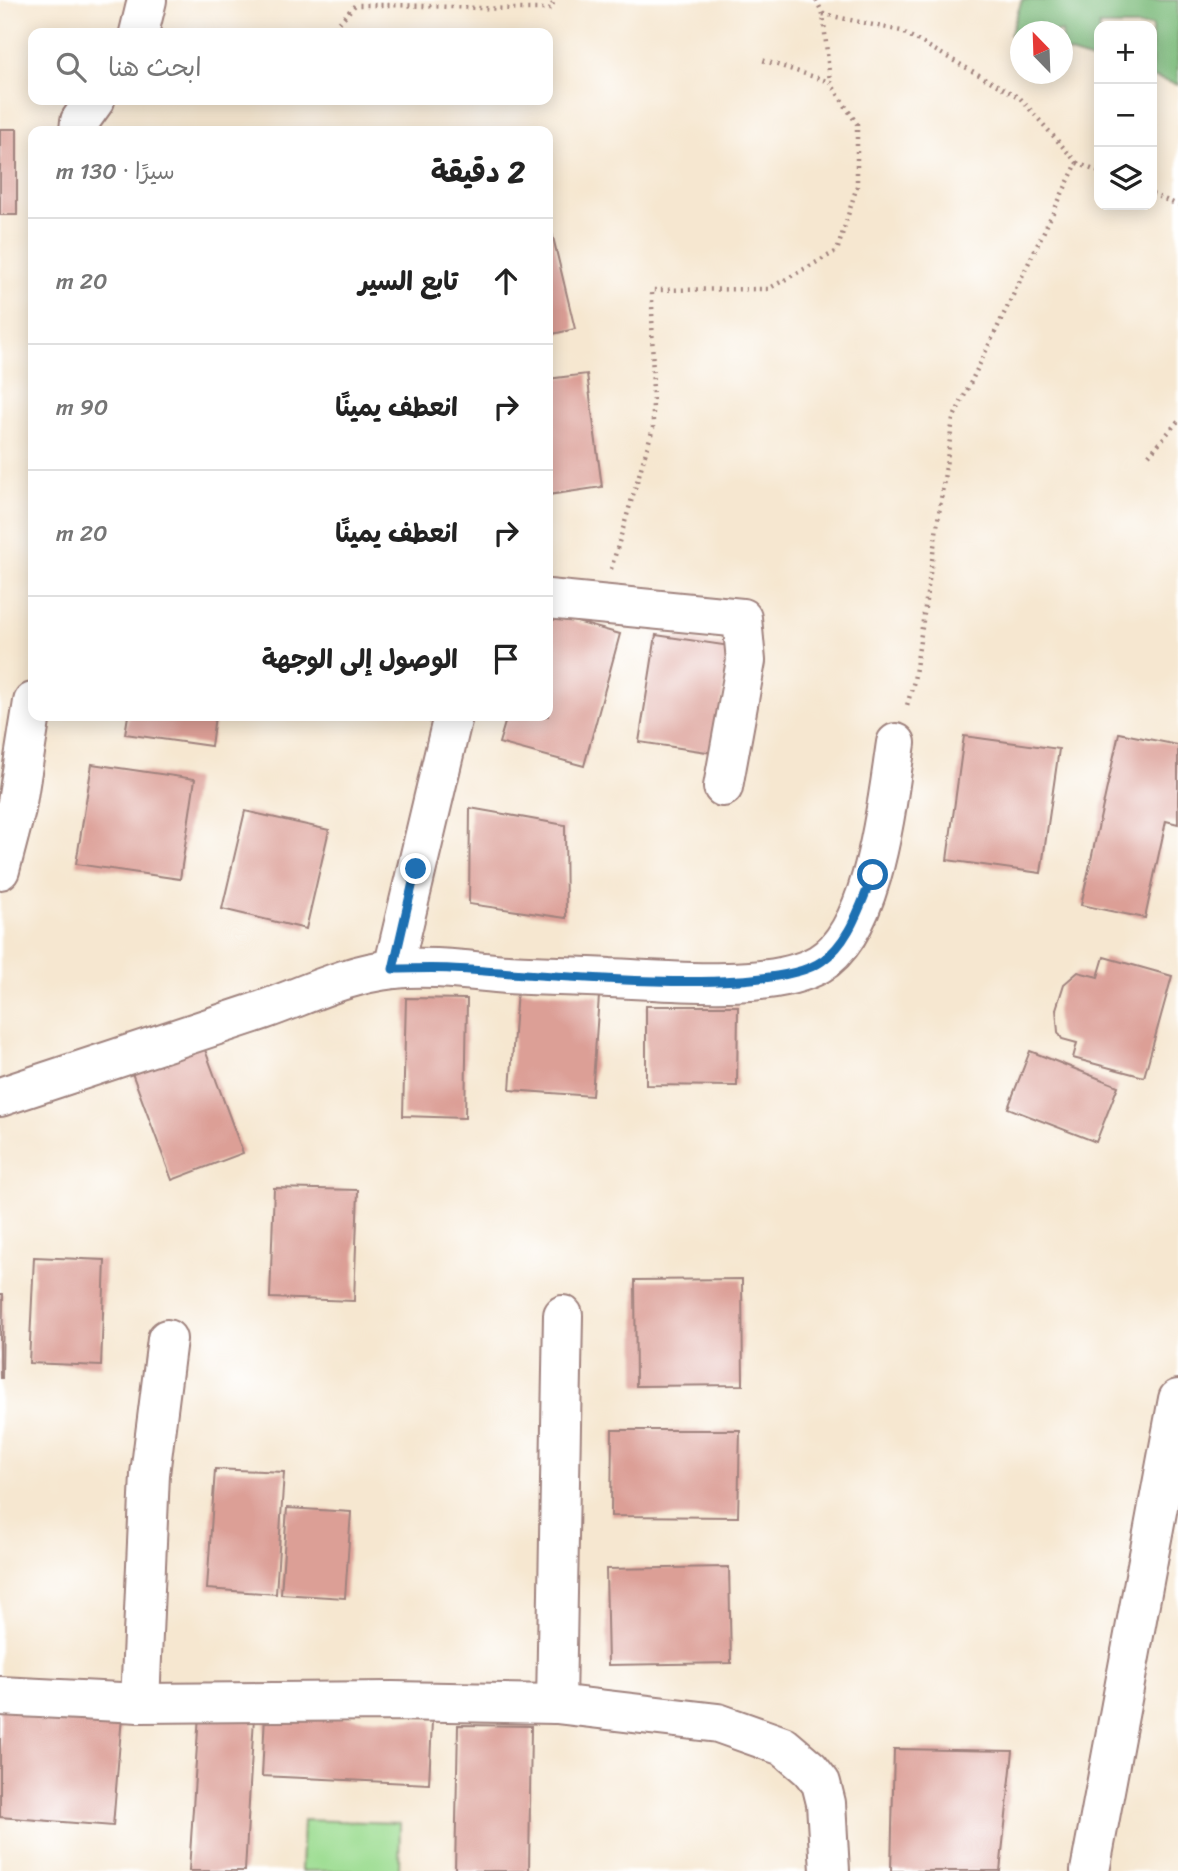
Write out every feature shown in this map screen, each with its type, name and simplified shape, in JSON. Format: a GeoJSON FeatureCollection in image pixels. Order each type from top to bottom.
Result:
{"type":"FeatureCollection","features":[{"type":"Feature","properties":{"kind":"street"},"geometry":{"type":"LineString","coordinates":[[140,28],[147,0]]}},
{"type":"Feature","properties":{"kind":"street"},"geometry":{"type":"LineString","coordinates":[[80,126],[91,105]]}},
{"type":"Feature","properties":{"kind":"street"},"geometry":{"type":"LineString","coordinates":[[553,600],[742,618],[746,661],[723,787]]}},
{"type":"Feature","properties":{"kind":"street"},"geometry":{"type":"LineString","coordinates":[[0,870],[16,809],[30,721]]}},
{"type":"Feature","properties":{"kind":"street"},"geometry":{"type":"LineString","coordinates":[[393,969],[452,721]]}},
{"type":"Feature","properties":{"kind":"street"},"geometry":{"type":"LineString","coordinates":[[0,1097],[268,1008],[339,981],[393,969],[451,969],[510,974],[715,981],[777,978],[820,963],[836,950],[850,927],[873,875],[896,743]]}},
{"type":"Feature","properties":{"kind":"street"},"geometry":{"type":"LineString","coordinates":[[556,1704],[563,1315]]}},
{"type":"Feature","properties":{"kind":"street"},"geometry":{"type":"LineString","coordinates":[[140,1703],[150,1474],[167,1339]]}},
{"type":"Feature","properties":{"kind":"street"},"geometry":{"type":"LineString","coordinates":[[1090,1871],[1178,1399]]}},
{"type":"Feature","properties":{"kind":"street"},"geometry":{"type":"LineString","coordinates":[[0,1696],[140,1703],[392,1701],[556,1704],[718,1723],[783,1746],[810,1769],[821,1783],[826,1803],[830,1871]]}},
{"type":"Feature","properties":{"kind":"path"},"geometry":{"type":"LineString","coordinates":[[334,28],[355,5],[433,4],[487,10],[551,9],[554,0]]}},
{"type":"Feature","properties":{"kind":"path"},"geometry":{"type":"LineString","coordinates":[[601,603],[653,428],[652,290],[768,289],[837,251],[857,186],[857,124],[830,82],[823,14],[816,0]]}},
{"type":"Feature","properties":{"kind":"path"},"geometry":{"type":"LineString","coordinates":[[823,14],[901,31],[1020,98],[1077,163],[1094,170]]}},
{"type":"Feature","properties":{"kind":"path"},"geometry":{"type":"LineString","coordinates":[[762,60],[830,82]]}},
{"type":"Feature","properties":{"kind":"path"},"geometry":{"type":"LineString","coordinates":[[896,743],[914,681],[953,419],[1077,163]]}},
{"type":"Feature","properties":{"kind":"path"},"geometry":{"type":"LineString","coordinates":[[1157,196],[1178,205]]}},
{"type":"Feature","properties":{"kind":"path"},"geometry":{"type":"LineString","coordinates":[[1149,455],[1178,421]]}},
{"type":"Feature","properties":{"kind":"green space"},"geometry":{"type":"Polygon","coordinates":[[[1022,0],[1178,0],[1178,85],[1157,79],[1157,21],[1094,21],[1094,60],[1073,54],[1073,21],[1015,21],[1022,0]]]}},
{"type":"Feature","properties":{"kind":"green space"},"geometry":{"type":"Polygon","coordinates":[[[303,1820],[400,1823],[399,1871],[301,1871],[303,1820]]]}},
{"type":"Feature","properties":{"kind":"building"},"geometry":{"type":"Polygon","coordinates":[[[0,129],[17,129],[17,215],[0,215],[0,129]]]}},
{"type":"Feature","properties":{"kind":"building"},"geometry":{"type":"Polygon","coordinates":[[[553,237],[575,329],[553,334],[553,237]]]}},
{"type":"Feature","properties":{"kind":"building"},"geometry":{"type":"Polygon","coordinates":[[[587,374],[602,487],[553,494],[553,378],[587,374]]]}},
{"type":"Feature","properties":{"kind":"building"},"geometry":{"type":"Polygon","coordinates":[[[553,615],[620,634],[584,766],[499,743],[506,721],[553,721],[553,615]]]}},
{"type":"Feature","properties":{"kind":"building"},"geometry":{"type":"Polygon","coordinates":[[[656,635],[730,646],[714,753],[639,742],[656,635]]]}},
{"type":"Feature","properties":{"kind":"building"},"geometry":{"type":"Polygon","coordinates":[[[127,721],[214,721],[211,746],[125,734],[127,721]]]}},
{"type":"Feature","properties":{"kind":"building"},"geometry":{"type":"Polygon","coordinates":[[[1119,733],[1178,745],[1178,824],[1166,821],[1145,918],[1081,905],[1119,733]]]}},
{"type":"Feature","properties":{"kind":"building"},"geometry":{"type":"Polygon","coordinates":[[[964,736],[1059,749],[1041,873],[947,860],[964,736]]]}},
{"type":"Feature","properties":{"kind":"building"},"geometry":{"type":"Polygon","coordinates":[[[92,764],[195,779],[180,879],[76,864],[92,764]]]}},
{"type":"Feature","properties":{"kind":"building"},"geometry":{"type":"Polygon","coordinates":[[[470,808],[565,825],[566,918],[469,904],[470,808]]]}},
{"type":"Feature","properties":{"kind":"building"},"geometry":{"type":"Polygon","coordinates":[[[245,811],[329,830],[306,929],[222,909],[245,811]]]}},
{"type":"Feature","properties":{"kind":"building"},"geometry":{"type":"Polygon","coordinates":[[[1104,957],[1172,976],[1144,1077],[1073,1058],[1077,1043],[1062,1039],[1058,1032],[1056,1009],[1064,984],[1078,972],[1098,977],[1104,957]]]}},
{"type":"Feature","properties":{"kind":"building"},"geometry":{"type":"Polygon","coordinates":[[[517,990],[599,996],[592,1096],[510,1090],[517,990]]]}},
{"type":"Feature","properties":{"kind":"building"},"geometry":{"type":"Polygon","coordinates":[[[406,998],[467,999],[465,1118],[403,1116],[406,998]]]}},
{"type":"Feature","properties":{"kind":"building"},"geometry":{"type":"Polygon","coordinates":[[[646,1006],[738,1006],[737,1086],[646,1085],[646,1006]]]}},
{"type":"Feature","properties":{"kind":"building"},"geometry":{"type":"Polygon","coordinates":[[[201,1039],[243,1153],[172,1180],[129,1065],[201,1039]]]}},
{"type":"Feature","properties":{"kind":"building"},"geometry":{"type":"Polygon","coordinates":[[[1030,1051],[1118,1086],[1096,1142],[1008,1108],[1030,1051]]]}},
{"type":"Feature","properties":{"kind":"building"},"geometry":{"type":"Polygon","coordinates":[[[274,1188],[358,1190],[354,1301],[270,1298],[274,1188]]]}},
{"type":"Feature","properties":{"kind":"building"},"geometry":{"type":"Polygon","coordinates":[[[34,1257],[105,1260],[101,1366],[29,1363],[34,1257]]]}},
{"type":"Feature","properties":{"kind":"building"},"geometry":{"type":"Polygon","coordinates":[[[742,1279],[743,1385],[636,1386],[635,1280],[742,1279]]]}},
{"type":"Feature","properties":{"kind":"building"},"geometry":{"type":"Polygon","coordinates":[[[0,1294],[3,1294],[2,1378],[0,1378],[0,1294]]]}},
{"type":"Feature","properties":{"kind":"building"},"geometry":{"type":"Polygon","coordinates":[[[612,1430],[740,1430],[738,1517],[611,1516],[612,1430]]]}},
{"type":"Feature","properties":{"kind":"building"},"geometry":{"type":"Polygon","coordinates":[[[215,1469],[284,1472],[276,1594],[207,1589],[215,1469]]]}},
{"type":"Feature","properties":{"kind":"building"},"geometry":{"type":"Polygon","coordinates":[[[287,1508],[351,1512],[345,1598],[281,1594],[287,1508]]]}},
{"type":"Feature","properties":{"kind":"building"},"geometry":{"type":"Polygon","coordinates":[[[729,1567],[731,1663],[608,1665],[606,1569],[729,1567]]]}},
{"type":"Feature","properties":{"kind":"building"},"geometry":{"type":"Polygon","coordinates":[[[0,1707],[122,1716],[113,1826],[0,1817],[0,1707]]]}},
{"type":"Feature","properties":{"kind":"building"},"geometry":{"type":"Polygon","coordinates":[[[199,1714],[254,1717],[245,1871],[189,1871],[199,1714]]]}},
{"type":"Feature","properties":{"kind":"building"},"geometry":{"type":"Polygon","coordinates":[[[265,1714],[432,1721],[429,1784],[262,1776],[265,1714]]]}},
{"type":"Feature","properties":{"kind":"building"},"geometry":{"type":"Polygon","coordinates":[[[458,1725],[531,1726],[529,1871],[455,1871],[458,1725]]]}},
{"type":"Feature","properties":{"kind":"building"},"geometry":{"type":"Polygon","coordinates":[[[894,1749],[1013,1751],[1000,1871],[891,1871],[894,1749]]]}},
{"type":"Feature","properties":{"kind":"route"},"geometry":{"type":"LineString","coordinates":[[416,869],[393,969],[451,969],[510,974],[715,981],[777,978],[820,963],[836,950],[850,927],[873,875]]}}]}
